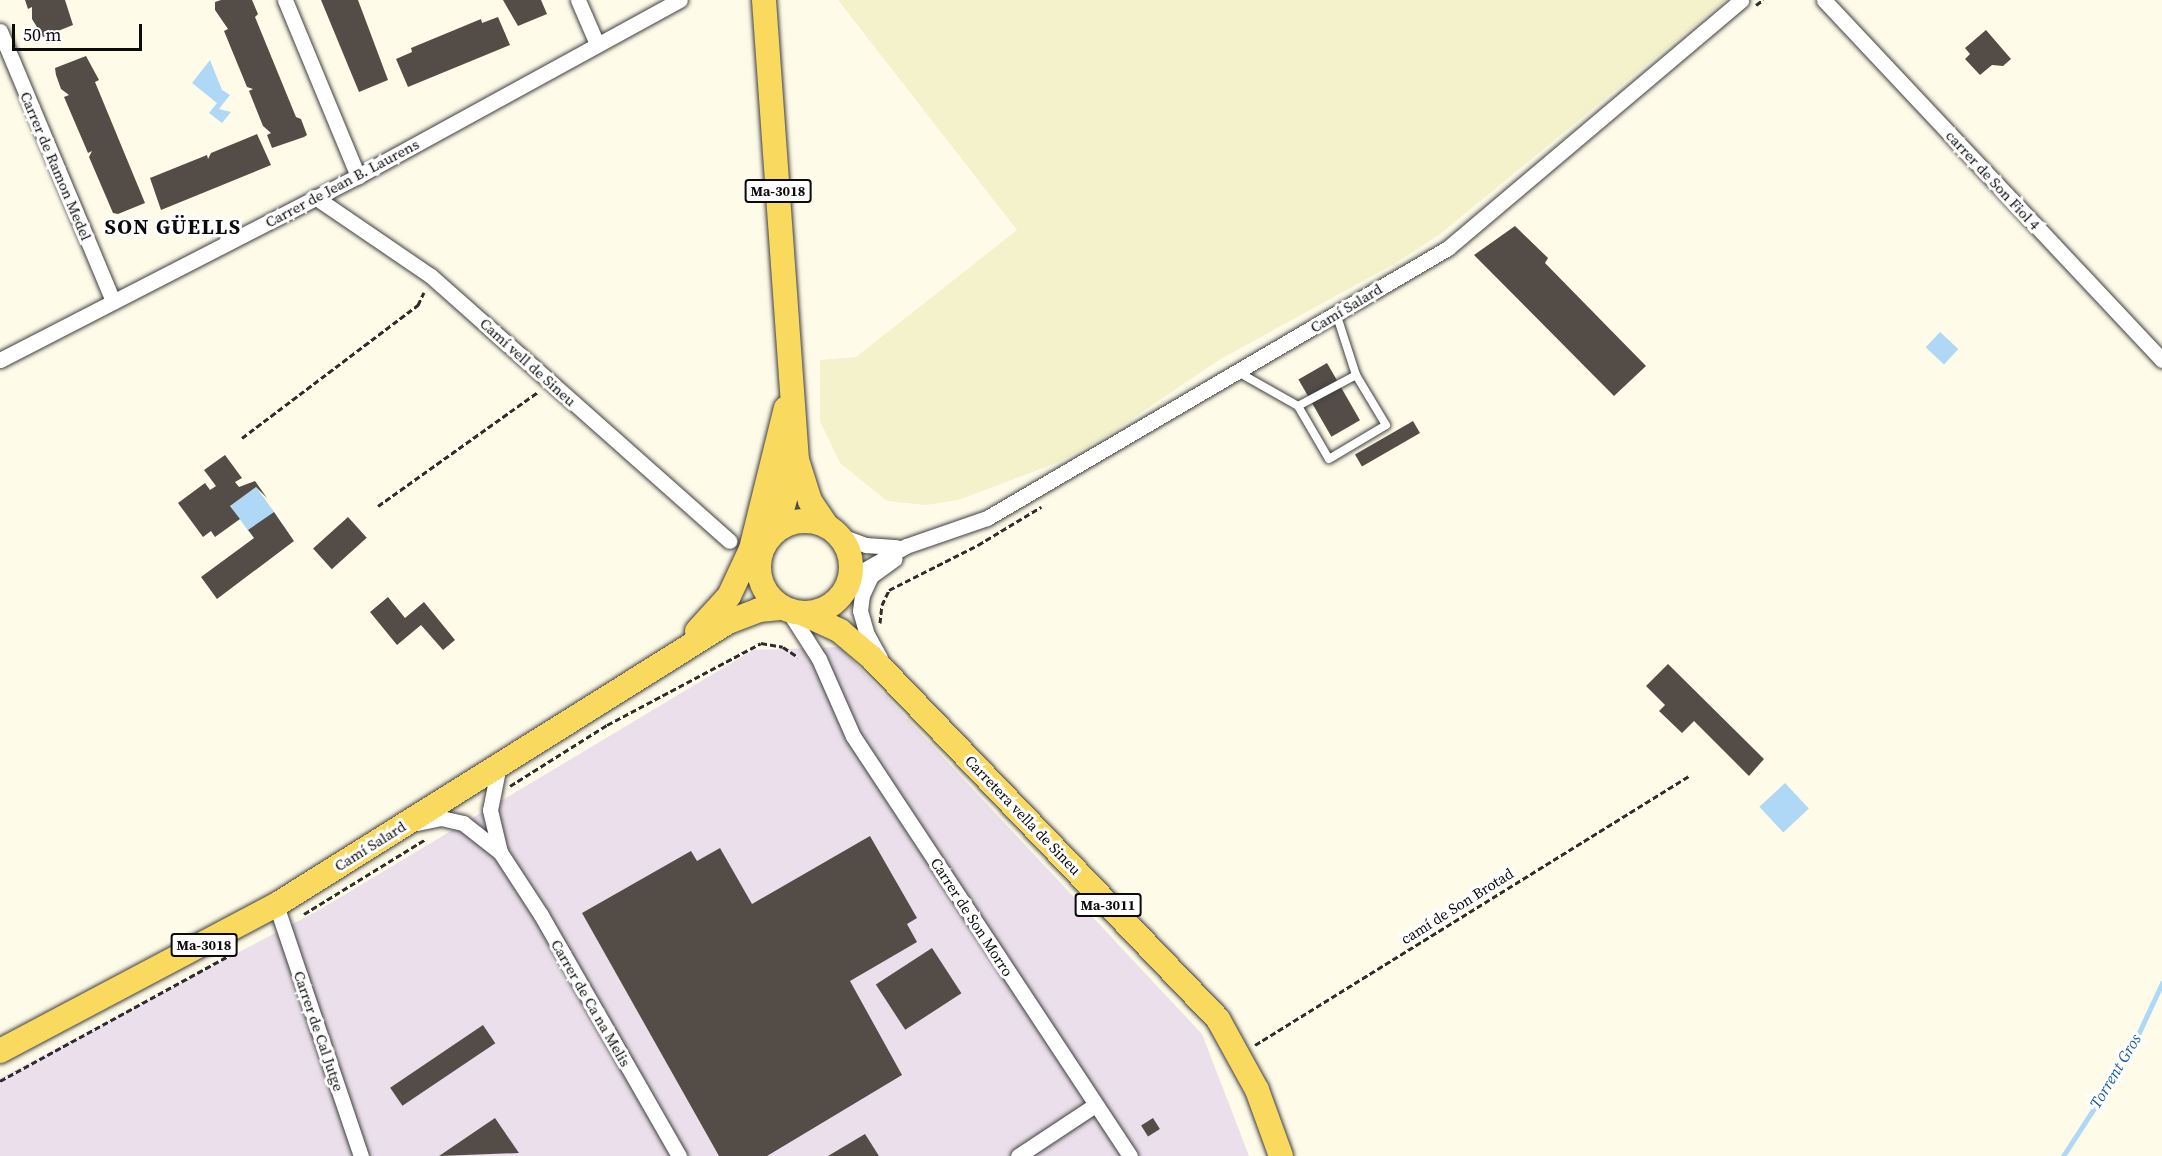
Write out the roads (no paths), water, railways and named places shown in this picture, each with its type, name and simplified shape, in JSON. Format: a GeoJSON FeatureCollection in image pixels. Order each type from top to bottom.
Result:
{"type":"FeatureCollection","features":[{"type":"Feature","properties":{"kind":"main road","name":"Ma-3018"},"geometry":{"type":"LineString","coordinates":[[764,0],[796,460],[810,501],[850,552],[848,583],[828,606],[792,612]]}},
{"type":"Feature","properties":{"kind":"main road"},"geometry":{"type":"LineString","coordinates":[[668,660],[729,596],[741,575],[761,514],[792,382]]}},
{"type":"Feature","properties":{"kind":"main road","name":"Ma-3018"},"geometry":{"type":"LineString","coordinates":[[759,576],[761,553],[776,531],[796,460]]}},
{"type":"Feature","properties":{"kind":"main road"},"geometry":{"type":"LineString","coordinates":[[776,531],[795,521],[833,531]]}},
{"type":"Feature","properties":{"kind":"main road"},"geometry":{"type":"LineString","coordinates":[[759,576],[768,594],[792,612]]}},
{"type":"Feature","properties":{"kind":"main road","name":"Camí Salard"},"geometry":{"type":"LineString","coordinates":[[728,621],[759,576]]}},
{"type":"Feature","properties":{"kind":"main road","name":"Carretera vella de Sineu"},"geometry":{"type":"LineString","coordinates":[[848,583],[852,626],[873,658]]}},
{"type":"Feature","properties":{"kind":"main road","name":"Camí Salard"},"geometry":{"type":"LineString","coordinates":[[0,1051],[276,905],[728,621],[759,610],[792,612]]}},
{"type":"Feature","properties":{"kind":"main road","name":"Carretera vella de Sineu"},"geometry":{"type":"LineString","coordinates":[[792,612],[840,631],[873,658],[1218,1019],[1257,1090],[1281,1156]]}},
{"type":"Feature","properties":{"kind":"street"},"geometry":{"type":"LineString","coordinates":[[285,0],[358,176]]}},
{"type":"Feature","properties":{"kind":"street"},"geometry":{"type":"LineString","coordinates":[[578,0],[597,44]]}},
{"type":"Feature","properties":{"kind":"street","name":"Carrer de Jean B. Laurens"},"geometry":{"type":"LineString","coordinates":[[0,360],[358,176],[680,0]]}},
{"type":"Feature","properties":{"kind":"street","name":"Camí Salard"},"geometry":{"type":"LineString","coordinates":[[848,583],[870,563],[906,546],[987,518],[1448,248],[1741,0]]}},
{"type":"Feature","properties":{"kind":"street","name":"carrer de Son Fiol 4"},"geometry":{"type":"LineString","coordinates":[[1824,0],[2162,360]]}},
{"type":"Feature","properties":{"kind":"street","name":"Carrer de Ramon Medel"},"geometry":{"type":"LineString","coordinates":[[0,31],[113,301]]}},
{"type":"Feature","properties":{"kind":"street","name":"Camí vell de Sineu"},"geometry":{"type":"LineString","coordinates":[[315,197],[431,276],[729,541]]}},
{"type":"Feature","properties":{"kind":"street","name":"Camí Salard"},"geometry":{"type":"LineString","coordinates":[[833,531],[877,547],[906,546]]}},
{"type":"Feature","properties":{"kind":"street"},"geometry":{"type":"LineString","coordinates":[[894,681],[867,635],[860,611],[862,595],[871,576],[927,539]]}},
{"type":"Feature","properties":{"kind":"street","name":"Carrer de Son Morro"},"geometry":{"type":"LineString","coordinates":[[792,612],[824,672],[853,736],[1130,1156]]}},
{"type":"Feature","properties":{"kind":"street","name":"Carrer de Ca na Melis"},"geometry":{"type":"LineString","coordinates":[[499,765],[490,810],[500,852]]}},
{"type":"Feature","properties":{"kind":"street","name":"Carrer de Ca na Melis"},"geometry":{"type":"LineString","coordinates":[[401,827],[441,818],[463,823],[500,852],[541,915],[679,1156]]}},
{"type":"Feature","properties":{"kind":"street","name":"Carrer de Cal Jutge"},"geometry":{"type":"LineString","coordinates":[[276,905],[362,1156]]}},
{"type":"Feature","properties":{"kind":"street"},"geometry":{"type":"LineString","coordinates":[[1018,1156],[1095,1104]]}},
{"type":"Feature","properties":{"kind":"lane"},"geometry":{"type":"LineString","coordinates":[[1238,372],[1298,406],[1329,459],[1386,425],[1356,375],[1336,314]]}},
{"type":"Feature","properties":{"kind":"lane"},"geometry":{"type":"LineString","coordinates":[[1298,406],[1356,375]]}},
{"type":"Feature","properties":{"kind":"water"},"geometry":{"type":"Polygon","coordinates":[[[210,60],[222,90],[230,95],[219,109],[231,112],[222,123],[209,113],[217,103],[192,83],[210,60]]]}},
{"type":"Feature","properties":{"kind":"water"},"geometry":{"type":"Polygon","coordinates":[[[1940,332],[1958,349],[1944,364],[1926,347],[1940,332]]]}},
{"type":"Feature","properties":{"kind":"water"},"geometry":{"type":"Polygon","coordinates":[[[256,487],[274,512],[248,531],[230,506],[256,487]]]}},
{"type":"Feature","properties":{"kind":"water"},"geometry":{"type":"Polygon","coordinates":[[[1785,783],[1809,809],[1783,832],[1759,807],[1785,783]]]}},
{"type":"Feature","properties":{"kind":"waterway","name":"Torrent Gros"},"geometry":{"type":"LineString","coordinates":[[2063,1156],[2128,1056],[2162,983]]}},
{"type":"Feature","properties":{"kind":"district","name":"SON GÜELLS"},"geometry":{"type":"Point","coordinates":[173,227]}}]}
